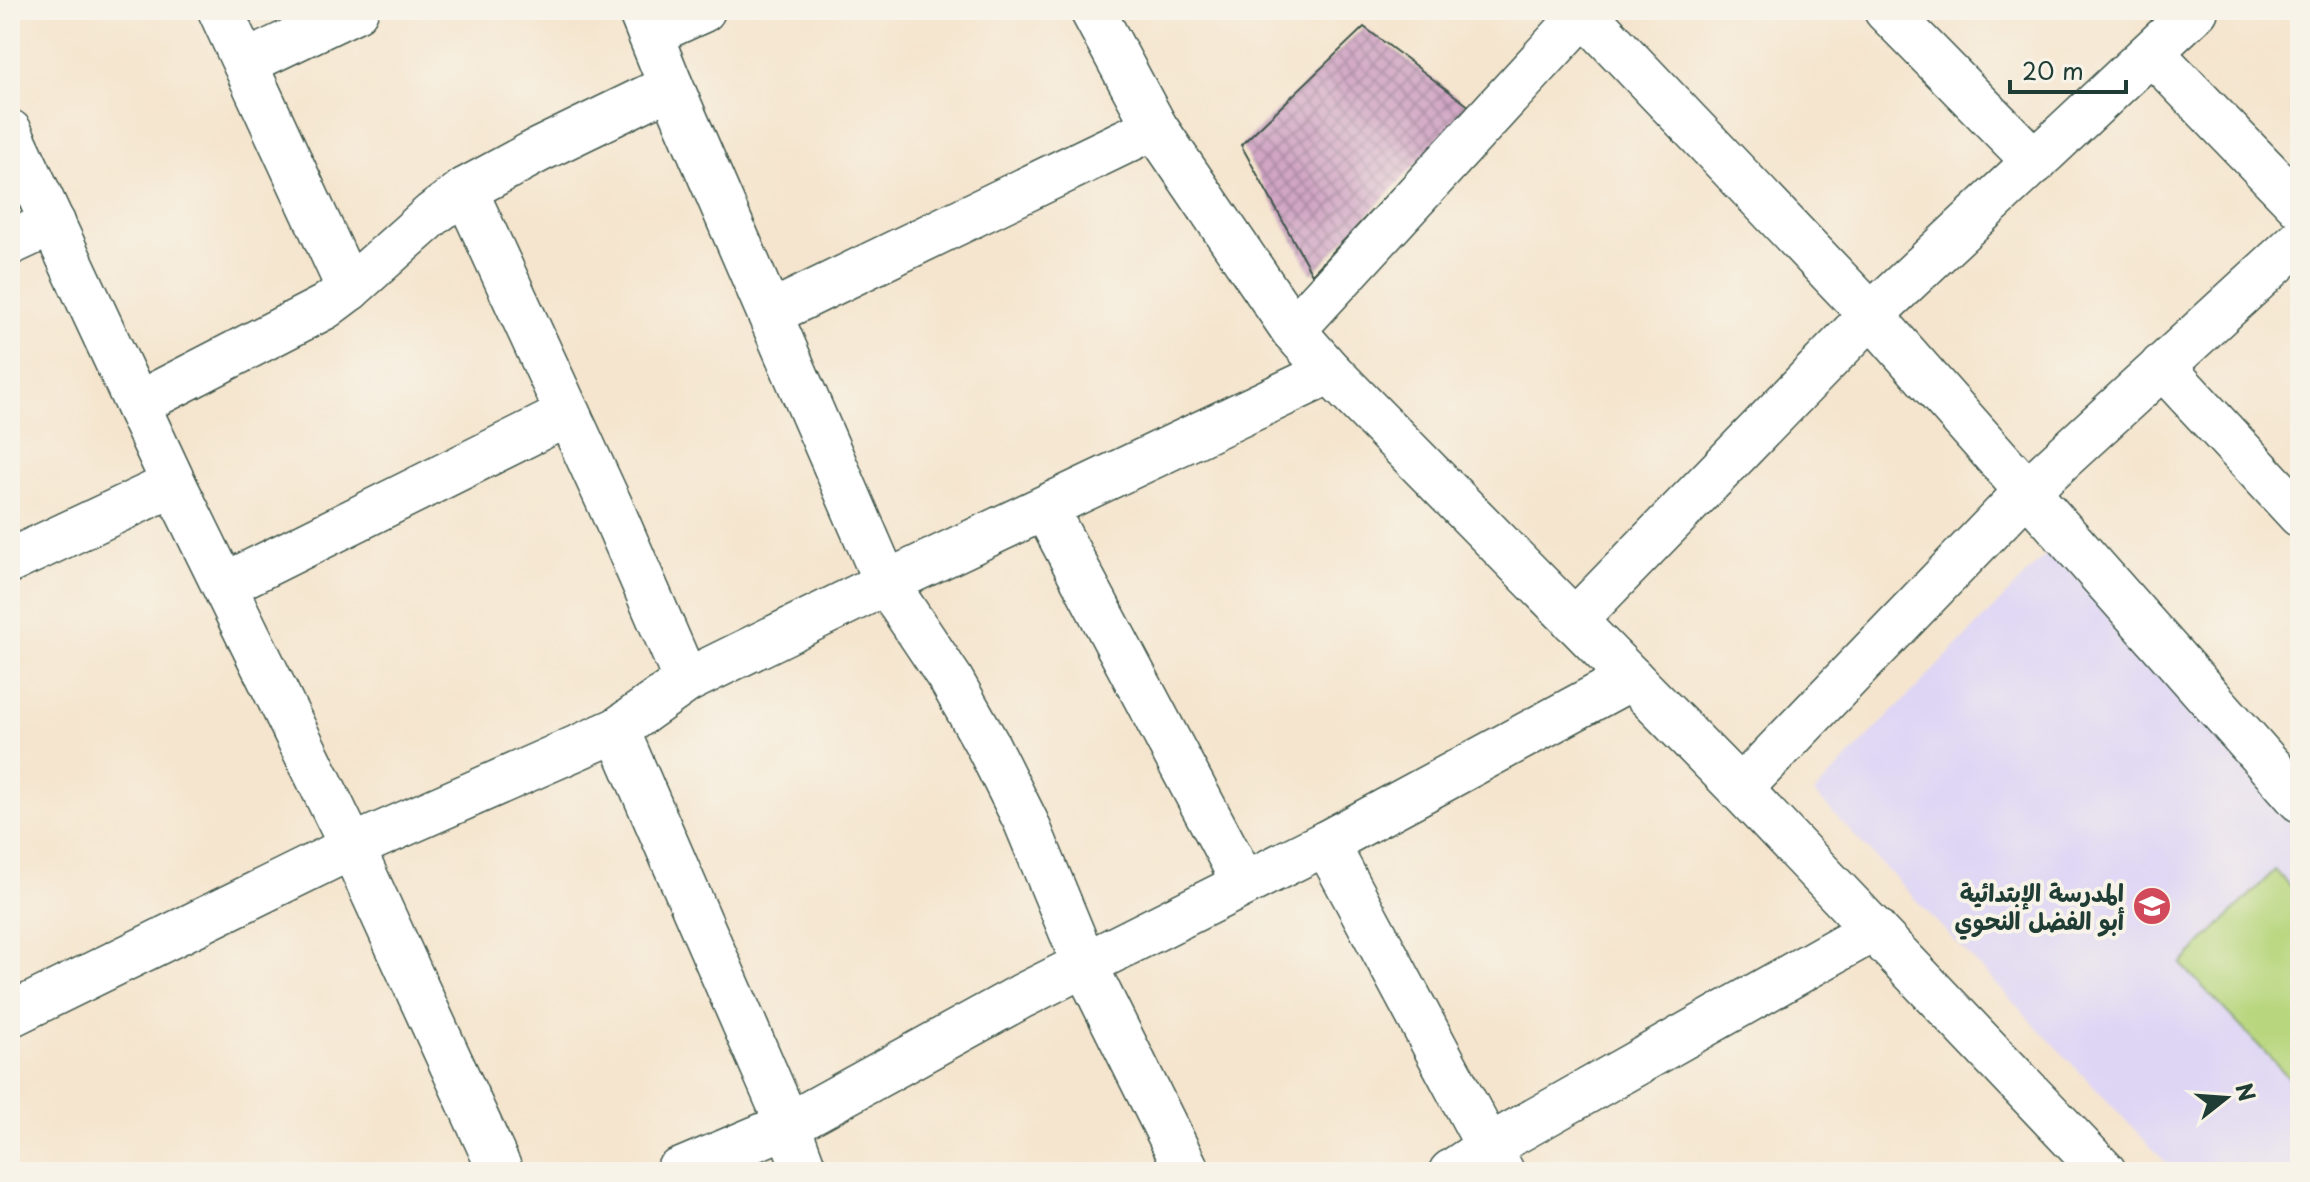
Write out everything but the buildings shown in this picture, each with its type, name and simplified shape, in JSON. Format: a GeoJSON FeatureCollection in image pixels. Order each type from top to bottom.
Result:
{"type":"FeatureCollection","features":[{"type":"Feature","properties":{"kind":"street"},"geometry":{"type":"LineString","coordinates":[[220,10],[349,289]]}},
{"type":"Feature","properties":{"kind":"street"},"geometry":{"type":"LineString","coordinates":[[245,63],[356,10]]}},
{"type":"Feature","properties":{"kind":"street"},"geometry":{"type":"LineString","coordinates":[[703,10],[645,22],[886,583],[951,680],[987,744],[1026,822],[1085,965],[1188,1172]]}},
{"type":"Feature","properties":{"kind":"street"},"geometry":{"type":"LineString","coordinates":[[1092,10],[1155,127],[1293,330],[1330,372],[1740,789],[2104,1172]]}},
{"type":"Feature","properties":{"kind":"street"},"geometry":{"type":"LineString","coordinates":[[1886,10],[2035,162]]}},
{"type":"Feature","properties":{"kind":"street"},"geometry":{"type":"LineString","coordinates":[[1574,621],[1871,315],[2196,10]]}},
{"type":"Feature","properties":{"kind":"street"},"geometry":{"type":"LineString","coordinates":[[1293,330],[1584,11],[1871,315],[2300,800]]}},
{"type":"Feature","properties":{"kind":"street"},"geometry":{"type":"LineString","coordinates":[[2152,53],[2300,206]]}},
{"type":"Feature","properties":{"kind":"street"},"geometry":{"type":"LineString","coordinates":[[137,404],[325,307],[465,190],[671,86]]}},
{"type":"Feature","properties":{"kind":"street"},"geometry":{"type":"LineString","coordinates":[[771,313],[1155,127]]}},
{"type":"Feature","properties":{"kind":"street"},"geometry":{"type":"LineString","coordinates":[[10,132],[174,484],[352,847],[493,1169]]}},
{"type":"Feature","properties":{"kind":"street"},"geometry":{"type":"LineString","coordinates":[[465,190],[686,681]]}},
{"type":"Feature","properties":{"kind":"street"},"geometry":{"type":"LineString","coordinates":[[10,243],[53,223]]}},
{"type":"Feature","properties":{"kind":"street"},"geometry":{"type":"LineString","coordinates":[[1740,789],[2027,491],[2300,240]]}},
{"type":"Feature","properties":{"kind":"street"},"geometry":{"type":"LineString","coordinates":[[2162,366],[2300,515]]}},
{"type":"Feature","properties":{"kind":"street"},"geometry":{"type":"LineString","coordinates":[[10,1015],[352,847],[617,730],[686,681],[1330,372]]}},
{"type":"Feature","properties":{"kind":"street"},"geometry":{"type":"LineString","coordinates":[[225,585],[568,414]]}},
{"type":"Feature","properties":{"kind":"street"},"geometry":{"type":"LineString","coordinates":[[10,561],[174,484]]}},
{"type":"Feature","properties":{"kind":"street"},"geometry":{"type":"LineString","coordinates":[[1045,508],[1244,883]]}},
{"type":"Feature","properties":{"kind":"street"},"geometry":{"type":"LineString","coordinates":[[677,1172],[788,1125],[1022,996],[1326,843],[1631,678]]}},
{"type":"Feature","properties":{"kind":"street"},"geometry":{"type":"LineString","coordinates":[[617,730],[788,1125],[805,1172]]}},
{"type":"Feature","properties":{"kind":"street"},"geometry":{"type":"LineString","coordinates":[[1326,843],[1496,1159]]}},
{"type":"Feature","properties":{"kind":"street"},"geometry":{"type":"LineString","coordinates":[[1451,1172],[1496,1159],[1874,929]]}},
{"type":"Feature","properties":{"kind":"shaded area"},"geometry":{"type":"Polygon","coordinates":[[[2051,549],[2300,822],[2300,1172],[2175,1172],[1814,793],[2051,549]]]}},
{"type":"Feature","properties":{"kind":"green space"},"geometry":{"type":"Polygon","coordinates":[[[2275,870],[2300,897],[2300,1089],[2181,964],[2275,870]]]}},
{"type":"Feature","properties":{"kind":"place","name":"المدرسة الإبتدائية أبو الفضل النحوي"},"geometry":{"type":"Point","coordinates":[2152,906]}}]}
